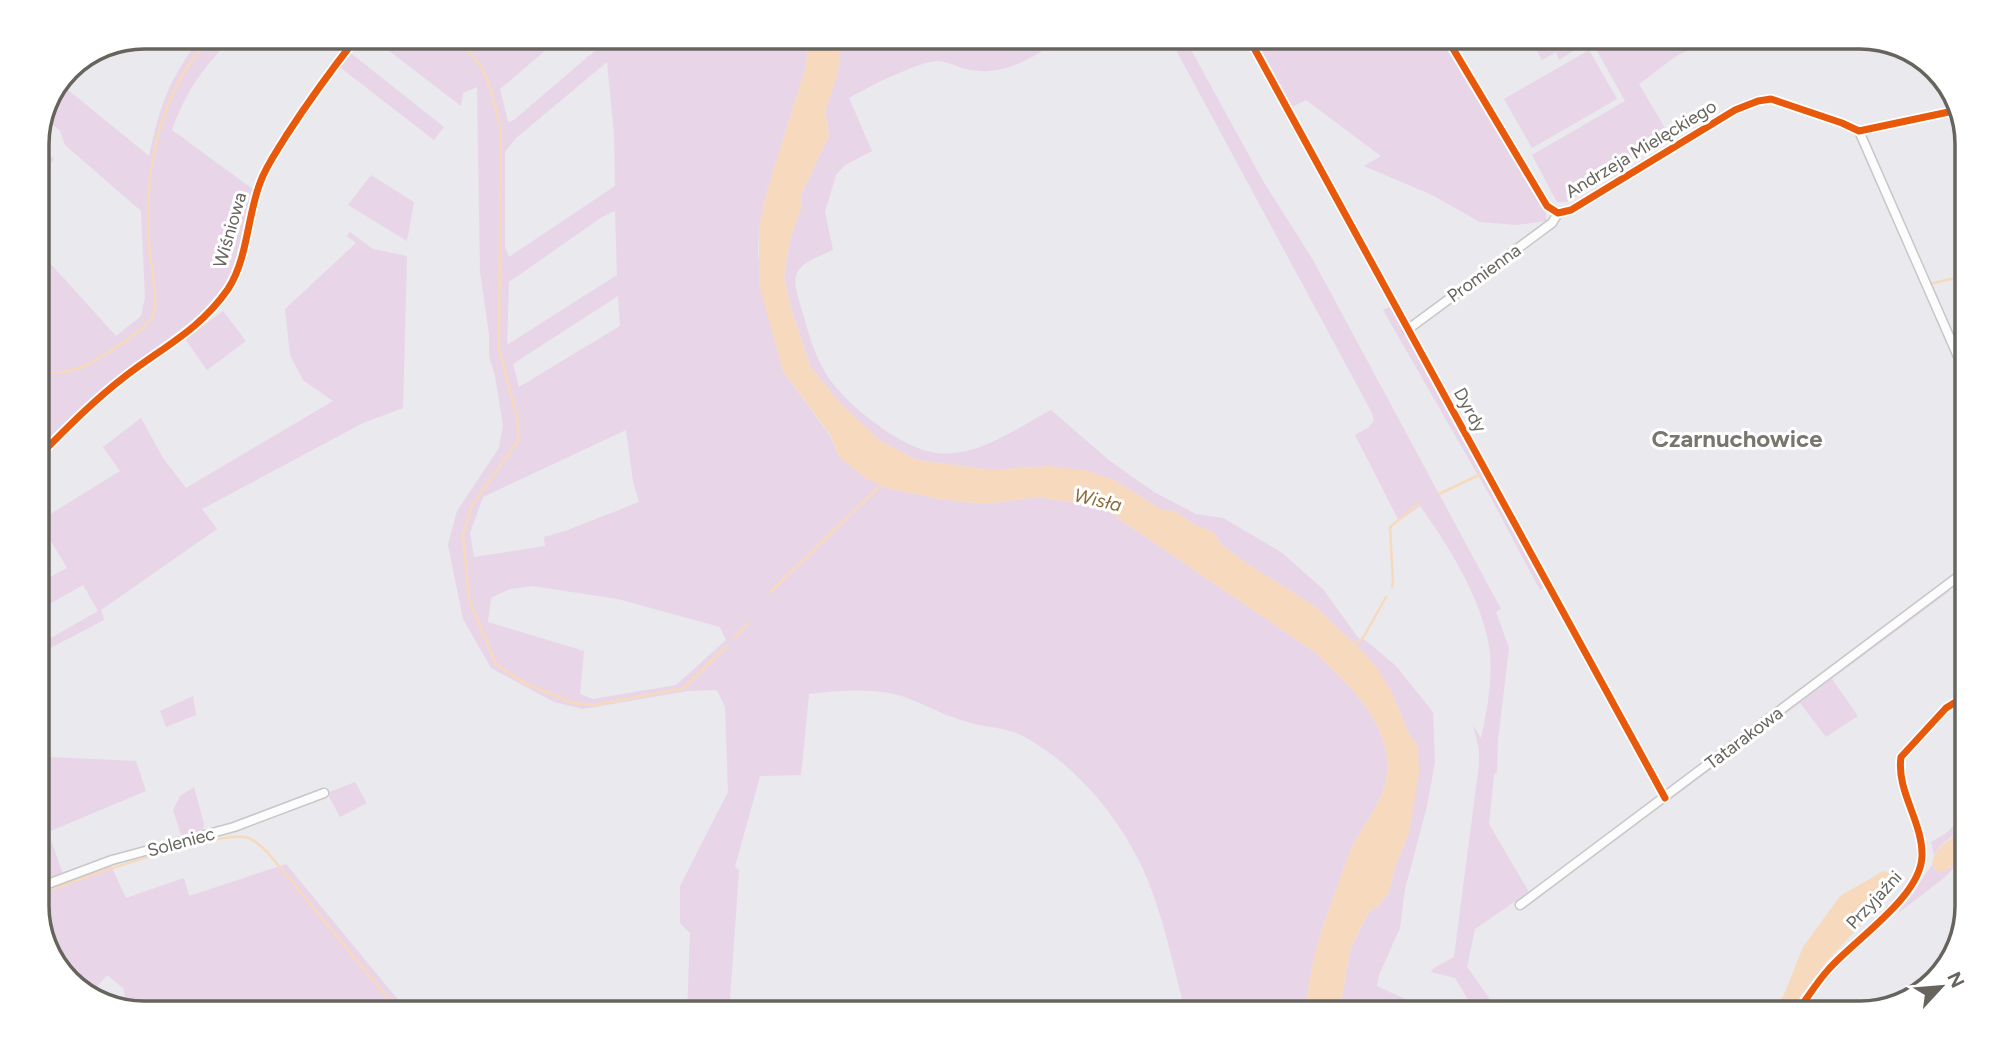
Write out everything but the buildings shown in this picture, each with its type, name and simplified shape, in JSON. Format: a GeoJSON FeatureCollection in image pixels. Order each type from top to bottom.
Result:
{"type":"FeatureCollection","features":[{"type":"Feature","properties":{"kind":"street","name":"Wiśniowa"},"geometry":{"type":"LineString","coordinates":[[49,446],[97,399],[125,376],[178,341],[216,305],[239,268],[251,212],[270,161],[317,88],[348,49]]}},
{"type":"Feature","properties":{"kind":"street","name":"Dyrdy"},"geometry":{"type":"LineString","coordinates":[[1255,49],[1665,799]]}},
{"type":"Feature","properties":{"kind":"street","name":"Andrzeja Mielęckiego"},"geometry":{"type":"LineString","coordinates":[[1453,49],[1547,206],[1558,213],[1572,210],[1735,110],[1758,101],[1777,101],[1859,131]]}},
{"type":"Feature","properties":{"kind":"street"},"geometry":{"type":"LineString","coordinates":[[1949,112],[1859,131],[1955,350]]}},
{"type":"Feature","properties":{"kind":"street","name":"Promienna"},"geometry":{"type":"LineString","coordinates":[[1407,330],[1552,223],[1558,213]]}},
{"type":"Feature","properties":{"kind":"street","name":"Tatarakowa"},"geometry":{"type":"LineString","coordinates":[[1520,905],[1665,799],[1955,579]]}},
{"type":"Feature","properties":{"kind":"street","name":"Przyjaźni"},"geometry":{"type":"LineString","coordinates":[[1805,1001],[1828,970],[1915,881],[1922,860],[1921,841],[1903,779],[1901,757],[1946,708],[1955,702]]}},
{"type":"Feature","properties":{"kind":"street","name":"Soleniec"},"geometry":{"type":"LineString","coordinates":[[49,884],[113,860],[232,828],[324,793]]}},
{"type":"Feature","properties":{"kind":"shaded area"},"geometry":{"type":"Polygon","coordinates":[[[193,49],[222,49],[197,80],[183,103],[172,130],[254,190],[235,271],[216,301],[188,330],[104,388],[49,443],[49,262],[116,336],[141,316],[145,297],[141,211],[65,145],[52,120],[67,89],[149,156],[167,93],[193,49]]]}},
{"type":"Feature","properties":{"kind":"shaded area"},"geometry":{"type":"Polygon","coordinates":[[[387,49],[547,49],[500,89],[508,122],[514,120],[597,49],[807,49],[806,66],[767,191],[759,227],[758,254],[766,308],[783,371],[831,437],[839,457],[887,488],[939,499],[985,504],[1038,497],[1109,512],[1316,653],[1358,696],[1370,713],[1386,749],[1384,788],[1351,850],[1330,905],[1312,966],[1307,1001],[1181,1001],[1165,932],[1142,867],[1120,828],[1076,775],[1040,746],[1021,735],[964,721],[894,694],[841,691],[809,694],[801,775],[760,776],[735,867],[739,870],[730,1001],[687,1001],[690,933],[680,923],[680,886],[728,792],[725,707],[717,690],[688,691],[583,709],[554,702],[491,668],[463,619],[448,545],[457,511],[499,448],[503,425],[489,356],[489,334],[480,272],[477,87],[463,93],[461,106],[387,49]],[[607,62],[516,138],[505,152],[505,247],[509,257],[615,186],[614,133],[607,62]],[[615,211],[602,217],[509,282],[507,345],[617,275],[615,211]],[[618,296],[513,364],[519,387],[620,326],[618,296]],[[626,430],[483,497],[470,533],[474,557],[545,546],[544,537],[639,502],[633,481],[626,430]],[[532,586],[510,589],[491,598],[488,622],[584,651],[580,694],[593,699],[676,685],[726,640],[720,627],[618,599],[532,586]]]}},
{"type":"Feature","properties":{"kind":"shaded area"},"geometry":{"type":"Polygon","coordinates":[[[840,49],[1044,49],[1031,58],[996,70],[967,69],[940,61],[932,62],[894,75],[849,98],[872,151],[845,165],[836,175],[825,212],[833,250],[803,265],[797,273],[797,293],[810,337],[826,374],[846,398],[891,434],[923,450],[937,453],[967,451],[1011,433],[1051,410],[1110,461],[1154,492],[1196,514],[1223,518],[1281,552],[1323,589],[1359,639],[1365,640],[1396,666],[1433,712],[1435,762],[1427,806],[1405,889],[1400,928],[1379,975],[1377,986],[1409,1001],[1341,1001],[1351,947],[1368,913],[1379,905],[1389,892],[1395,867],[1409,833],[1418,747],[1409,734],[1392,693],[1363,652],[1313,605],[1246,563],[1222,545],[1213,532],[1193,524],[1175,511],[1162,510],[1114,480],[1047,466],[992,470],[917,460],[879,440],[864,427],[839,402],[810,366],[791,309],[784,277],[790,239],[802,205],[800,197],[829,135],[825,112],[838,73],[840,49]]]}},
{"type":"Feature","properties":{"kind":"shaded area"},"geometry":{"type":"Polygon","coordinates":[[[1175,49],[1191,49],[1263,181],[1313,260],[1501,609],[1496,612],[1509,648],[1489,824],[1529,892],[1475,929],[1467,967],[1491,1001],[1469,1001],[1455,978],[1431,972],[1454,957],[1479,764],[1479,750],[1473,725],[1481,738],[1490,687],[1487,636],[1476,601],[1460,568],[1420,506],[1399,521],[1355,435],[1369,427],[1374,420],[1175,49]]]}},
{"type":"Feature","properties":{"kind":"shaded area"},"geometry":{"type":"Polygon","coordinates":[[[1258,49],[1448,49],[1545,208],[1547,221],[1516,225],[1480,222],[1432,195],[1364,166],[1381,156],[1306,100],[1290,108],[1258,49]]]}},
{"type":"Feature","properties":{"kind":"shaded area"},"geometry":{"type":"Polygon","coordinates":[[[1536,49],[1577,49],[1559,60],[1556,52],[1542,60],[1536,49]]]}},
{"type":"Feature","properties":{"kind":"shaded area"},"geometry":{"type":"Polygon","coordinates":[[[1596,49],[1692,49],[1676,56],[1639,84],[1673,142],[1639,152],[1617,164],[1605,178],[1567,202],[1557,202],[1532,155],[1625,101],[1596,49]]]}},
{"type":"Feature","properties":{"kind":"shaded area"},"geometry":{"type":"Polygon","coordinates":[[[1589,50],[1617,99],[1532,148],[1504,99],[1589,50]]]}},
{"type":"Feature","properties":{"kind":"shaded area"},"geometry":{"type":"Polygon","coordinates":[[[348,51],[444,127],[434,140],[337,65],[348,51]]]}},
{"type":"Feature","properties":{"kind":"shaded area"},"geometry":{"type":"Polygon","coordinates":[[[371,175],[414,202],[407,241],[348,205],[371,175]]]}},
{"type":"Feature","properties":{"kind":"shaded area"},"geometry":{"type":"Polygon","coordinates":[[[350,232],[373,249],[407,256],[403,408],[363,423],[202,509],[217,529],[101,610],[104,620],[49,649],[49,639],[98,611],[83,585],[49,604],[49,578],[67,568],[49,538],[49,515],[120,471],[103,447],[141,418],[163,458],[186,488],[333,401],[303,380],[290,355],[285,309],[356,243],[347,236],[350,232]]]}},
{"type":"Feature","properties":{"kind":"shaded area"},"geometry":{"type":"Polygon","coordinates":[[[1391,306],[1545,587],[1540,590],[1491,498],[1383,310],[1391,306]]]}},
{"type":"Feature","properties":{"kind":"shaded area"},"geometry":{"type":"Polygon","coordinates":[[[223,311],[246,341],[207,370],[185,339],[223,311]]]}},
{"type":"Feature","properties":{"kind":"shaded area"},"geometry":{"type":"Polygon","coordinates":[[[1940,585],[1669,792],[1664,791],[1940,585]]]}},
{"type":"Feature","properties":{"kind":"shaded area"},"geometry":{"type":"Polygon","coordinates":[[[1944,591],[1950,591],[1832,679],[1858,716],[1826,737],[1800,703],[1670,800],[1669,798],[1944,591]]]}},
{"type":"Feature","properties":{"kind":"shaded area"},"geometry":{"type":"Polygon","coordinates":[[[193,696],[196,715],[166,727],[160,711],[193,696]]]}},
{"type":"Feature","properties":{"kind":"shaded area"},"geometry":{"type":"Polygon","coordinates":[[[49,758],[136,761],[146,791],[49,832],[49,758]]]}},
{"type":"Feature","properties":{"kind":"shaded area"},"geometry":{"type":"Polygon","coordinates":[[[355,782],[367,803],[340,817],[327,793],[355,782]]]}},
{"type":"Feature","properties":{"kind":"shaded area"},"geometry":{"type":"Polygon","coordinates":[[[194,787],[204,824],[202,832],[182,838],[173,810],[180,796],[194,787]]]}},
{"type":"Feature","properties":{"kind":"shaded area"},"geometry":{"type":"Polygon","coordinates":[[[1955,824],[1955,834],[1941,845],[1934,855],[1931,842],[1955,824]]]}},
{"type":"Feature","properties":{"kind":"shaded area"},"geometry":{"type":"Polygon","coordinates":[[[49,835],[63,874],[83,874],[111,866],[126,898],[184,878],[189,896],[286,864],[399,1001],[144,1001],[126,999],[123,988],[107,975],[96,988],[91,985],[65,959],[54,936],[49,912],[49,835]]]}},
{"type":"Feature","properties":{"kind":"shaded area"},"geometry":{"type":"Polygon","coordinates":[[[1955,862],[1945,877],[1897,914],[1932,865],[1937,871],[1950,868],[1955,862]]]}},
{"type":"Feature","properties":{"kind":"water","name":"Wisła"},"geometry":{"type":"Polygon","coordinates":[[[807,49],[840,49],[838,73],[825,112],[829,135],[800,197],[802,205],[790,239],[784,277],[791,309],[810,366],[839,402],[879,440],[917,460],[992,470],[1047,466],[1084,470],[1114,480],[1162,510],[1175,511],[1193,524],[1213,532],[1222,545],[1246,563],[1313,605],[1363,652],[1392,693],[1409,734],[1418,747],[1419,772],[1409,833],[1395,867],[1389,892],[1379,905],[1368,913],[1351,947],[1341,1001],[1307,1001],[1316,950],[1348,856],[1384,788],[1386,749],[1370,713],[1358,696],[1316,653],[1109,512],[1038,497],[985,504],[939,499],[887,488],[867,479],[839,457],[831,436],[783,371],[759,285],[759,227],[767,191],[806,66],[807,49]]]}},
{"type":"Feature","properties":{"kind":"water"},"geometry":{"type":"Polygon","coordinates":[[[1955,835],[1955,863],[1946,870],[1937,871],[1932,865],[1934,858],[1955,835]]]}},
{"type":"Feature","properties":{"kind":"water"},"geometry":{"type":"Polygon","coordinates":[[[1883,871],[1893,877],[1897,887],[1827,961],[1797,1001],[1779,1001],[1783,997],[1803,947],[1840,896],[1883,871]]]}},
{"type":"Feature","properties":{"kind":"waterway"},"geometry":{"type":"LineString","coordinates":[[49,373],[74,370],[87,365],[131,337],[153,315],[155,291],[148,219],[152,162],[167,107],[179,82],[202,49]]}},
{"type":"Feature","properties":{"kind":"waterway"},"geometry":{"type":"LineString","coordinates":[[464,49],[474,57],[485,76],[501,130],[499,349],[518,421],[518,441],[472,505],[463,535],[469,600],[496,664],[524,683],[573,703],[594,705],[684,688],[727,646]]}},
{"type":"Feature","properties":{"kind":"waterway"},"geometry":{"type":"LineString","coordinates":[[1930,284],[1955,278]]}},
{"type":"Feature","properties":{"kind":"waterway"},"geometry":{"type":"LineString","coordinates":[[1439,494],[1481,474]]}},
{"type":"Feature","properties":{"kind":"waterway"},"geometry":{"type":"LineString","coordinates":[[770,592],[881,485]]}},
{"type":"Feature","properties":{"kind":"waterway"},"geometry":{"type":"LineString","coordinates":[[1392,587],[1390,527],[1419,503]]}},
{"type":"Feature","properties":{"kind":"waterway"},"geometry":{"type":"LineString","coordinates":[[1353,646],[1363,638],[1386,597]]}},
{"type":"Feature","properties":{"kind":"waterway"},"geometry":{"type":"LineString","coordinates":[[734,639],[748,623]]}},
{"type":"Feature","properties":{"kind":"waterway"},"geometry":{"type":"LineString","coordinates":[[49,891],[178,848],[233,837],[248,838],[269,854],[390,1001]]}},
{"type":"Feature","properties":{"kind":"cycle path"},"geometry":{"type":"LineString","coordinates":[[49,446],[112,387],[192,328],[217,304],[235,277],[240,264],[256,196],[265,171],[286,136],[348,49]]}},
{"type":"Feature","properties":{"kind":"cycle path"},"geometry":{"type":"LineString","coordinates":[[1255,49],[1665,798]]}},
{"type":"Feature","properties":{"kind":"cycle path"},"geometry":{"type":"LineString","coordinates":[[1453,49],[1547,206],[1558,213],[1571,210],[1735,110],[1758,101],[1771,99],[1859,131],[1949,112]]}},
{"type":"Feature","properties":{"kind":"cycle path"},"geometry":{"type":"LineString","coordinates":[[1804,1001],[1839,958],[1884,917],[1911,887],[1919,871],[1922,856],[1918,831],[1902,782],[1901,757],[1946,708],[1955,702]]}},
{"type":"Feature","properties":{"kind":"district","name":"Czarnuchowice"},"geometry":{"type":"Point","coordinates":[1737,438]}}]}
